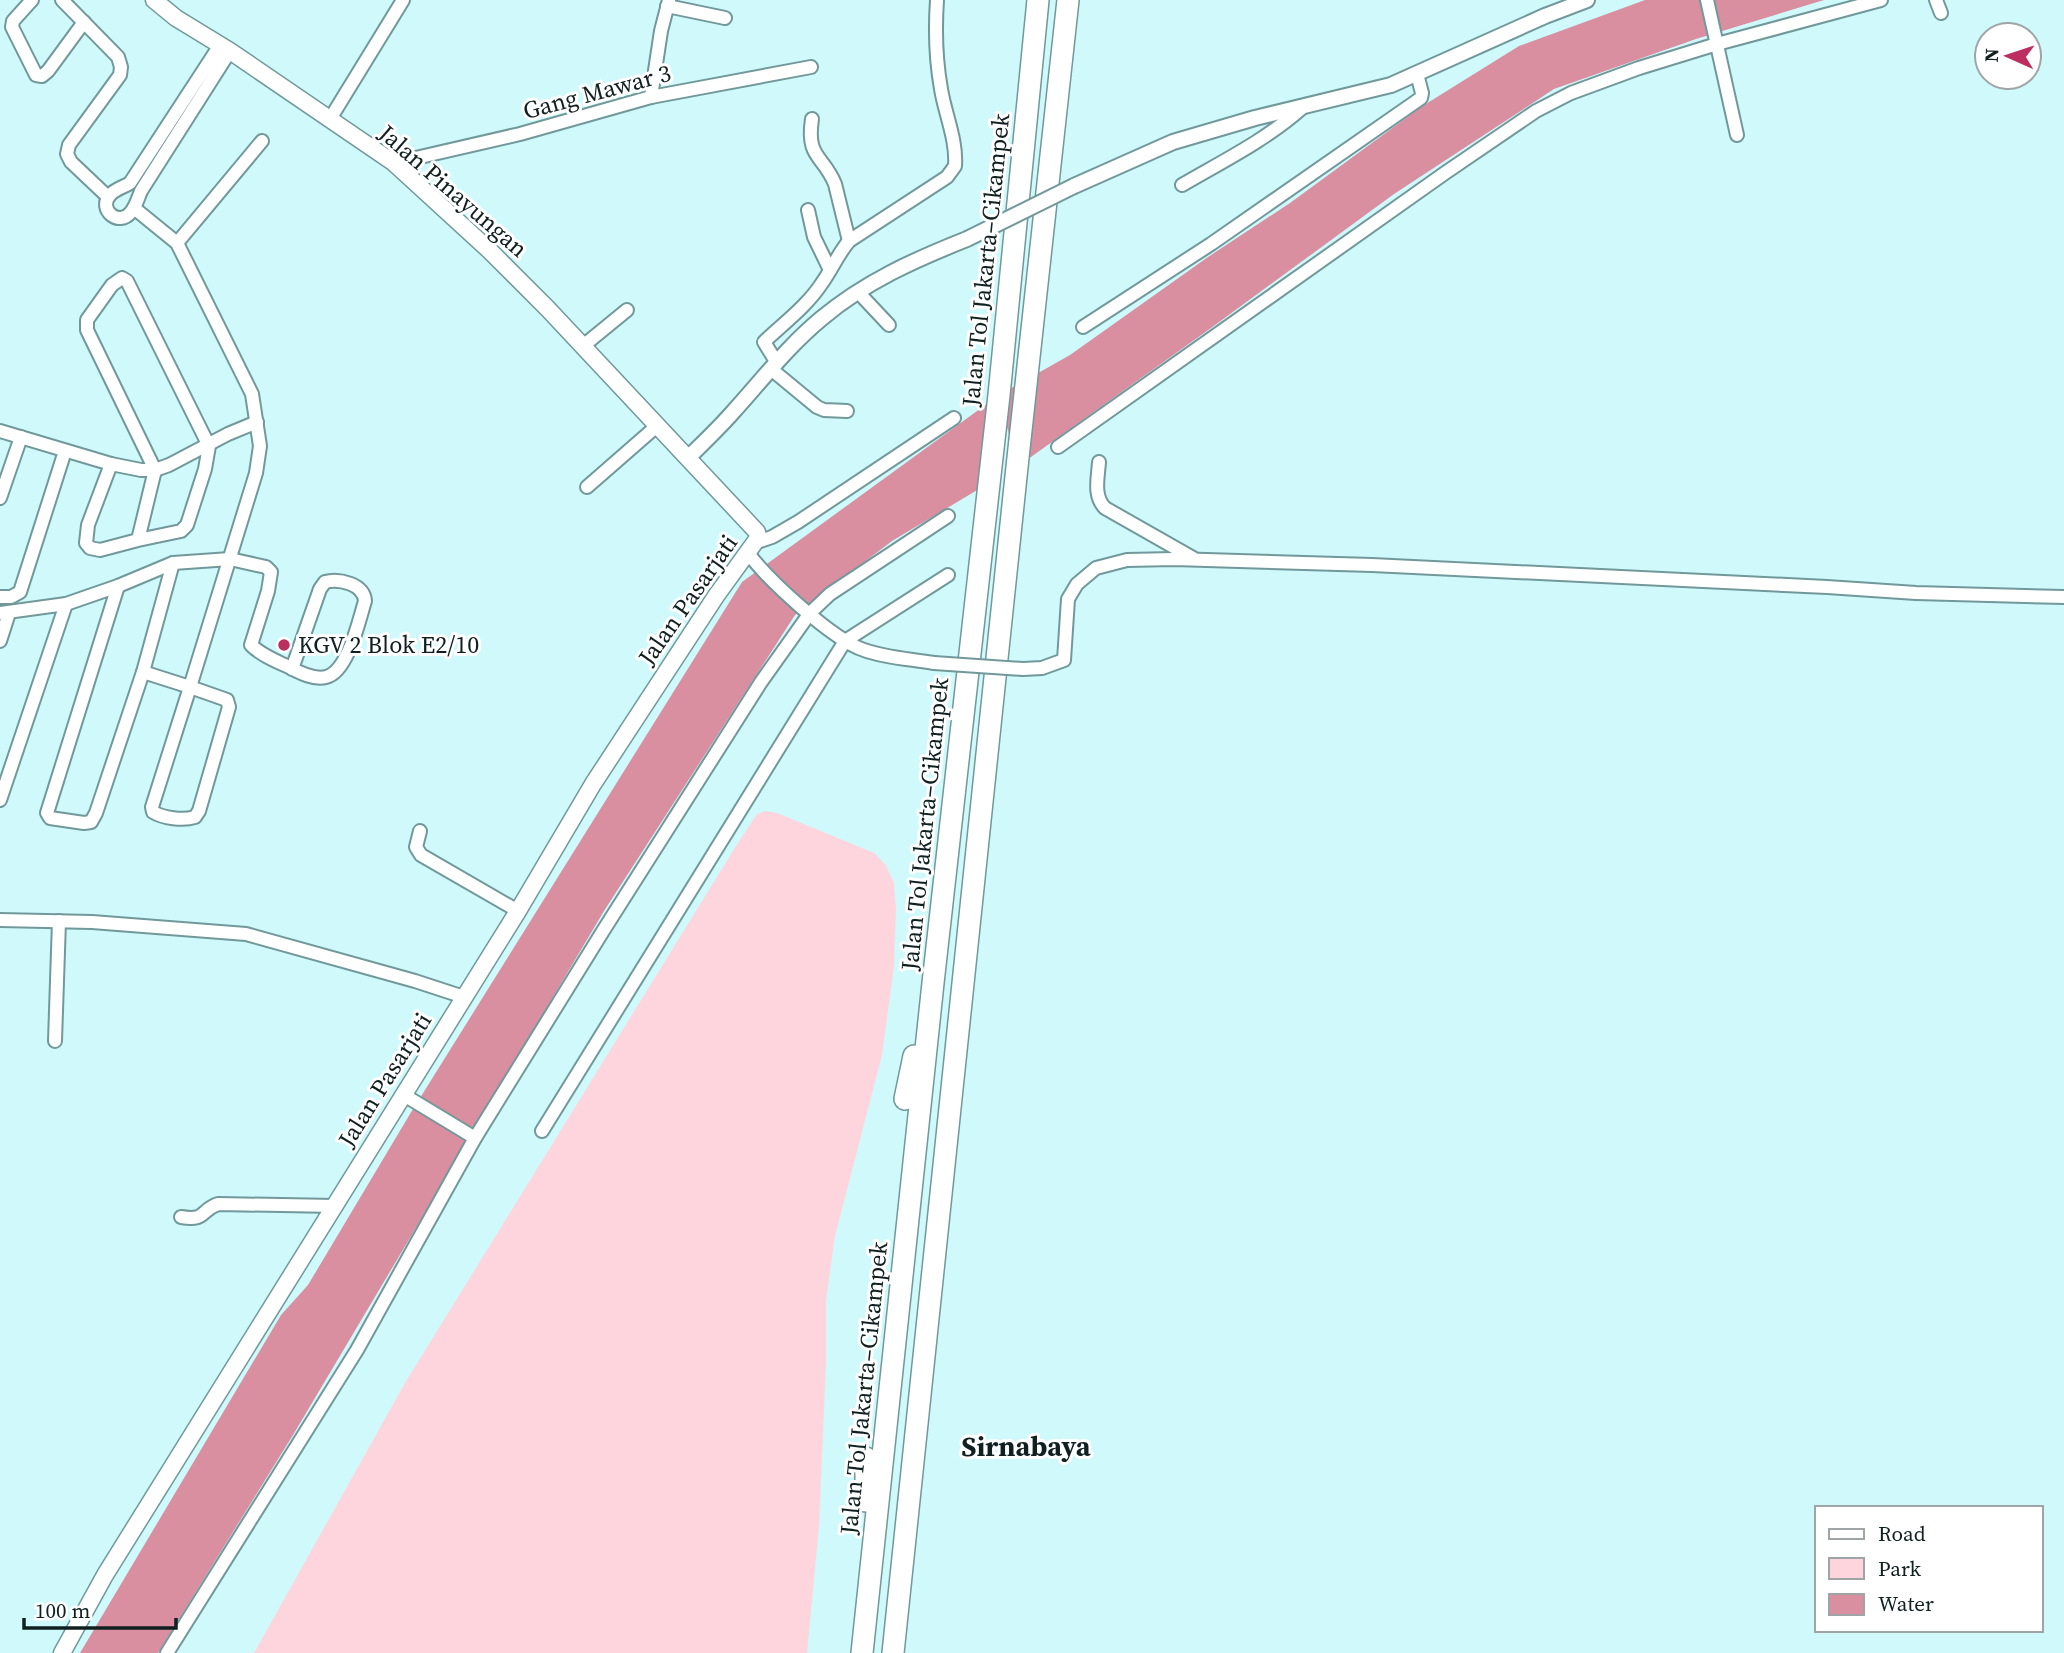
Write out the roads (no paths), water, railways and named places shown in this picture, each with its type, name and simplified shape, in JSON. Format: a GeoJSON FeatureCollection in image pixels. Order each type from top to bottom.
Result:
{"type":"FeatureCollection","features":[{"type":"Feature","properties":{"kind":"highway","name":"Jalan Tol Jakarta–Cikampek"},"geometry":{"type":"LineString","coordinates":[[862,1653],[1000,387],[1038,0]]}},
{"type":"Feature","properties":{"kind":"highway"},"geometry":{"type":"LineString","coordinates":[[893,1653],[1068,0]]}},
{"type":"Feature","properties":{"kind":"highway"},"geometry":{"type":"LineString","coordinates":[[905,1099],[920,1028],[933,984]]}},
{"type":"Feature","properties":{"kind":"highway"},"geometry":{"type":"LineString","coordinates":[[865,1625],[866,1458]]}},
{"type":"Feature","properties":{"kind":"main road","name":"Jalan Pinayungan"},"geometry":{"type":"LineString","coordinates":[[154,0],[176,18],[225,48],[394,163],[490,251],[658,425],[757,533],[755,550]]}},
{"type":"Feature","properties":{"kind":"main road","name":"Jalan Pasarjati"},"geometry":{"type":"LineString","coordinates":[[62,1653],[105,1575],[518,911],[593,784],[716,596],[755,550]]}},
{"type":"Feature","properties":{"kind":"street"},"geometry":{"type":"LineString","coordinates":[[32,0],[13,21],[12,27],[36,75],[42,76],[48,71],[84,22]]}},
{"type":"Feature","properties":{"kind":"street"},"geometry":{"type":"LineString","coordinates":[[62,0],[118,57],[121,67],[120,75],[69,145],[67,154],[71,162],[108,197]]}},
{"type":"Feature","properties":{"kind":"street"},"geometry":{"type":"LineString","coordinates":[[330,119],[403,0]]}},
{"type":"Feature","properties":{"kind":"street"},"geometry":{"type":"LineString","coordinates":[[847,411],[817,407],[774,366],[764,342],[810,299],[849,241],[947,177],[955,166],[954,148],[940,86],[937,0]]}},
{"type":"Feature","properties":{"kind":"street"},"geometry":{"type":"LineString","coordinates":[[688,458],[820,320],[858,292],[903,265],[967,239],[1074,186],[1173,142],[1255,118],[1391,85],[1587,0]]}},
{"type":"Feature","properties":{"kind":"street"},"geometry":{"type":"LineString","coordinates":[[1707,0],[1737,135]]}},
{"type":"Feature","properties":{"kind":"street"},"geometry":{"type":"LineString","coordinates":[[1058,447],[1536,111],[1571,93],[1717,38],[1881,0]]}},
{"type":"Feature","properties":{"kind":"street"},"geometry":{"type":"LineString","coordinates":[[1936,0],[1941,13]]}},
{"type":"Feature","properties":{"kind":"street"},"geometry":{"type":"LineString","coordinates":[[651,97],[668,3],[725,18]]}},
{"type":"Feature","properties":{"kind":"street"},"geometry":{"type":"LineString","coordinates":[[140,181],[130,183],[108,197],[107,211],[111,216],[124,218],[130,215],[140,181],[225,48]]}},
{"type":"Feature","properties":{"kind":"street","name":"Gang Mawar 3"},"geometry":{"type":"LineString","coordinates":[[394,163],[520,134],[651,97],[811,67]]}},
{"type":"Feature","properties":{"kind":"street"},"geometry":{"type":"LineString","coordinates":[[1083,327],[1211,244],[1421,98],[1417,74]]}},
{"type":"Feature","properties":{"kind":"street"},"geometry":{"type":"LineString","coordinates":[[1182,185],[1265,137],[1302,108]]}},
{"type":"Feature","properties":{"kind":"street"},"geometry":{"type":"LineString","coordinates":[[812,119],[811,142],[818,160],[835,184],[849,241]]}},
{"type":"Feature","properties":{"kind":"street"},"geometry":{"type":"LineString","coordinates":[[177,243],[262,141]]}},
{"type":"Feature","properties":{"kind":"street"},"geometry":{"type":"LineString","coordinates":[[134,208],[177,243],[252,394],[260,446],[256,472],[230,559],[190,687],[152,807],[153,812],[158,815],[188,819],[195,817],[229,707],[227,700],[190,687],[144,672]]}},
{"type":"Feature","properties":{"kind":"street"},"geometry":{"type":"LineString","coordinates":[[808,211],[814,237],[830,270]]}},
{"type":"Feature","properties":{"kind":"street"},"geometry":{"type":"LineString","coordinates":[[111,464],[88,525],[86,543],[90,548],[100,550],[181,531],[187,525],[205,469],[209,446],[127,281],[122,278],[117,280],[87,320],[87,330],[155,470],[138,540]]}},
{"type":"Feature","properties":{"kind":"street"},"geometry":{"type":"LineString","coordinates":[[858,292],[889,325]]}},
{"type":"Feature","properties":{"kind":"street"},"geometry":{"type":"LineString","coordinates":[[583,346],[627,310]]}},
{"type":"Feature","properties":{"kind":"street"},"geometry":{"type":"LineString","coordinates":[[954,418],[755,550],[806,610],[845,641],[864,650],[934,663],[1042,668],[1064,660],[1068,599],[1077,584],[1096,568],[1127,560],[1466,569],[1916,593],[2064,597]]}},
{"type":"Feature","properties":{"kind":"street"},"geometry":{"type":"LineString","coordinates":[[0,431],[111,464],[155,470],[257,422]]}},
{"type":"Feature","properties":{"kind":"street"},"geometry":{"type":"LineString","coordinates":[[587,487],[658,425]]}},
{"type":"Feature","properties":{"kind":"street"},"geometry":{"type":"LineString","coordinates":[[0,498],[21,437]]}},
{"type":"Feature","properties":{"kind":"street"},"geometry":{"type":"LineString","coordinates":[[0,597],[11,597],[20,593],[65,451]]}},
{"type":"Feature","properties":{"kind":"street"},"geometry":{"type":"LineString","coordinates":[[1099,462],[1097,495],[1105,508],[1197,560]]}},
{"type":"Feature","properties":{"kind":"street"},"geometry":{"type":"LineString","coordinates":[[167,1653],[357,1350],[475,1138],[806,610],[948,516]]}},
{"type":"Feature","properties":{"kind":"street"},"geometry":{"type":"LineString","coordinates":[[0,641],[5,613],[65,604],[173,563],[230,559],[266,568],[271,572],[268,591],[251,645],[256,650],[292,669],[311,677],[330,677],[341,667],[349,651],[365,601],[362,590],[336,581],[325,582],[320,589],[292,669]]}},
{"type":"Feature","properties":{"kind":"street"},"geometry":{"type":"LineString","coordinates":[[118,586],[47,813],[50,818],[84,823],[91,821],[96,813],[144,672],[173,563]]}},
{"type":"Feature","properties":{"kind":"street"},"geometry":{"type":"LineString","coordinates":[[542,1131],[845,641],[948,575]]}},
{"type":"Feature","properties":{"kind":"street"},"geometry":{"type":"LineString","coordinates":[[0,800],[65,604]]}},
{"type":"Feature","properties":{"kind":"street"},"geometry":{"type":"LineString","coordinates":[[420,831],[416,847],[421,855],[518,911]]}},
{"type":"Feature","properties":{"kind":"street"},"geometry":{"type":"LineString","coordinates":[[0,920],[58,921],[246,934],[464,997]]}},
{"type":"Feature","properties":{"kind":"street"},"geometry":{"type":"LineString","coordinates":[[55,1041],[58,921]]}},
{"type":"Feature","properties":{"kind":"street"},"geometry":{"type":"LineString","coordinates":[[404,1095],[475,1138]]}},
{"type":"Feature","properties":{"kind":"street"},"geometry":{"type":"LineString","coordinates":[[181,1217],[199,1218],[214,1204],[336,1206]]}},
{"type":"Feature","properties":{"kind":"water"},"geometry":{"type":"Polygon","coordinates":[[[1645,0],[1824,0],[1696,39],[1554,89],[1394,194],[1017,467],[1000,398],[989,483],[892,541],[795,615],[604,911],[293,1435],[158,1653],[80,1653],[281,1315],[308,1285],[410,1114],[742,582],[999,395],[1070,355],[1208,257],[1290,203],[1421,107],[1519,46],[1645,0]]]}},
{"type":"Feature","properties":{"kind":"place","name":"KGV 2 Blok E2/10"},"geometry":{"type":"Point","coordinates":[284,645]}},
{"type":"Feature","properties":{"kind":"district","name":"Sirnabaya"},"geometry":{"type":"Point","coordinates":[1026,1446]}}]}
